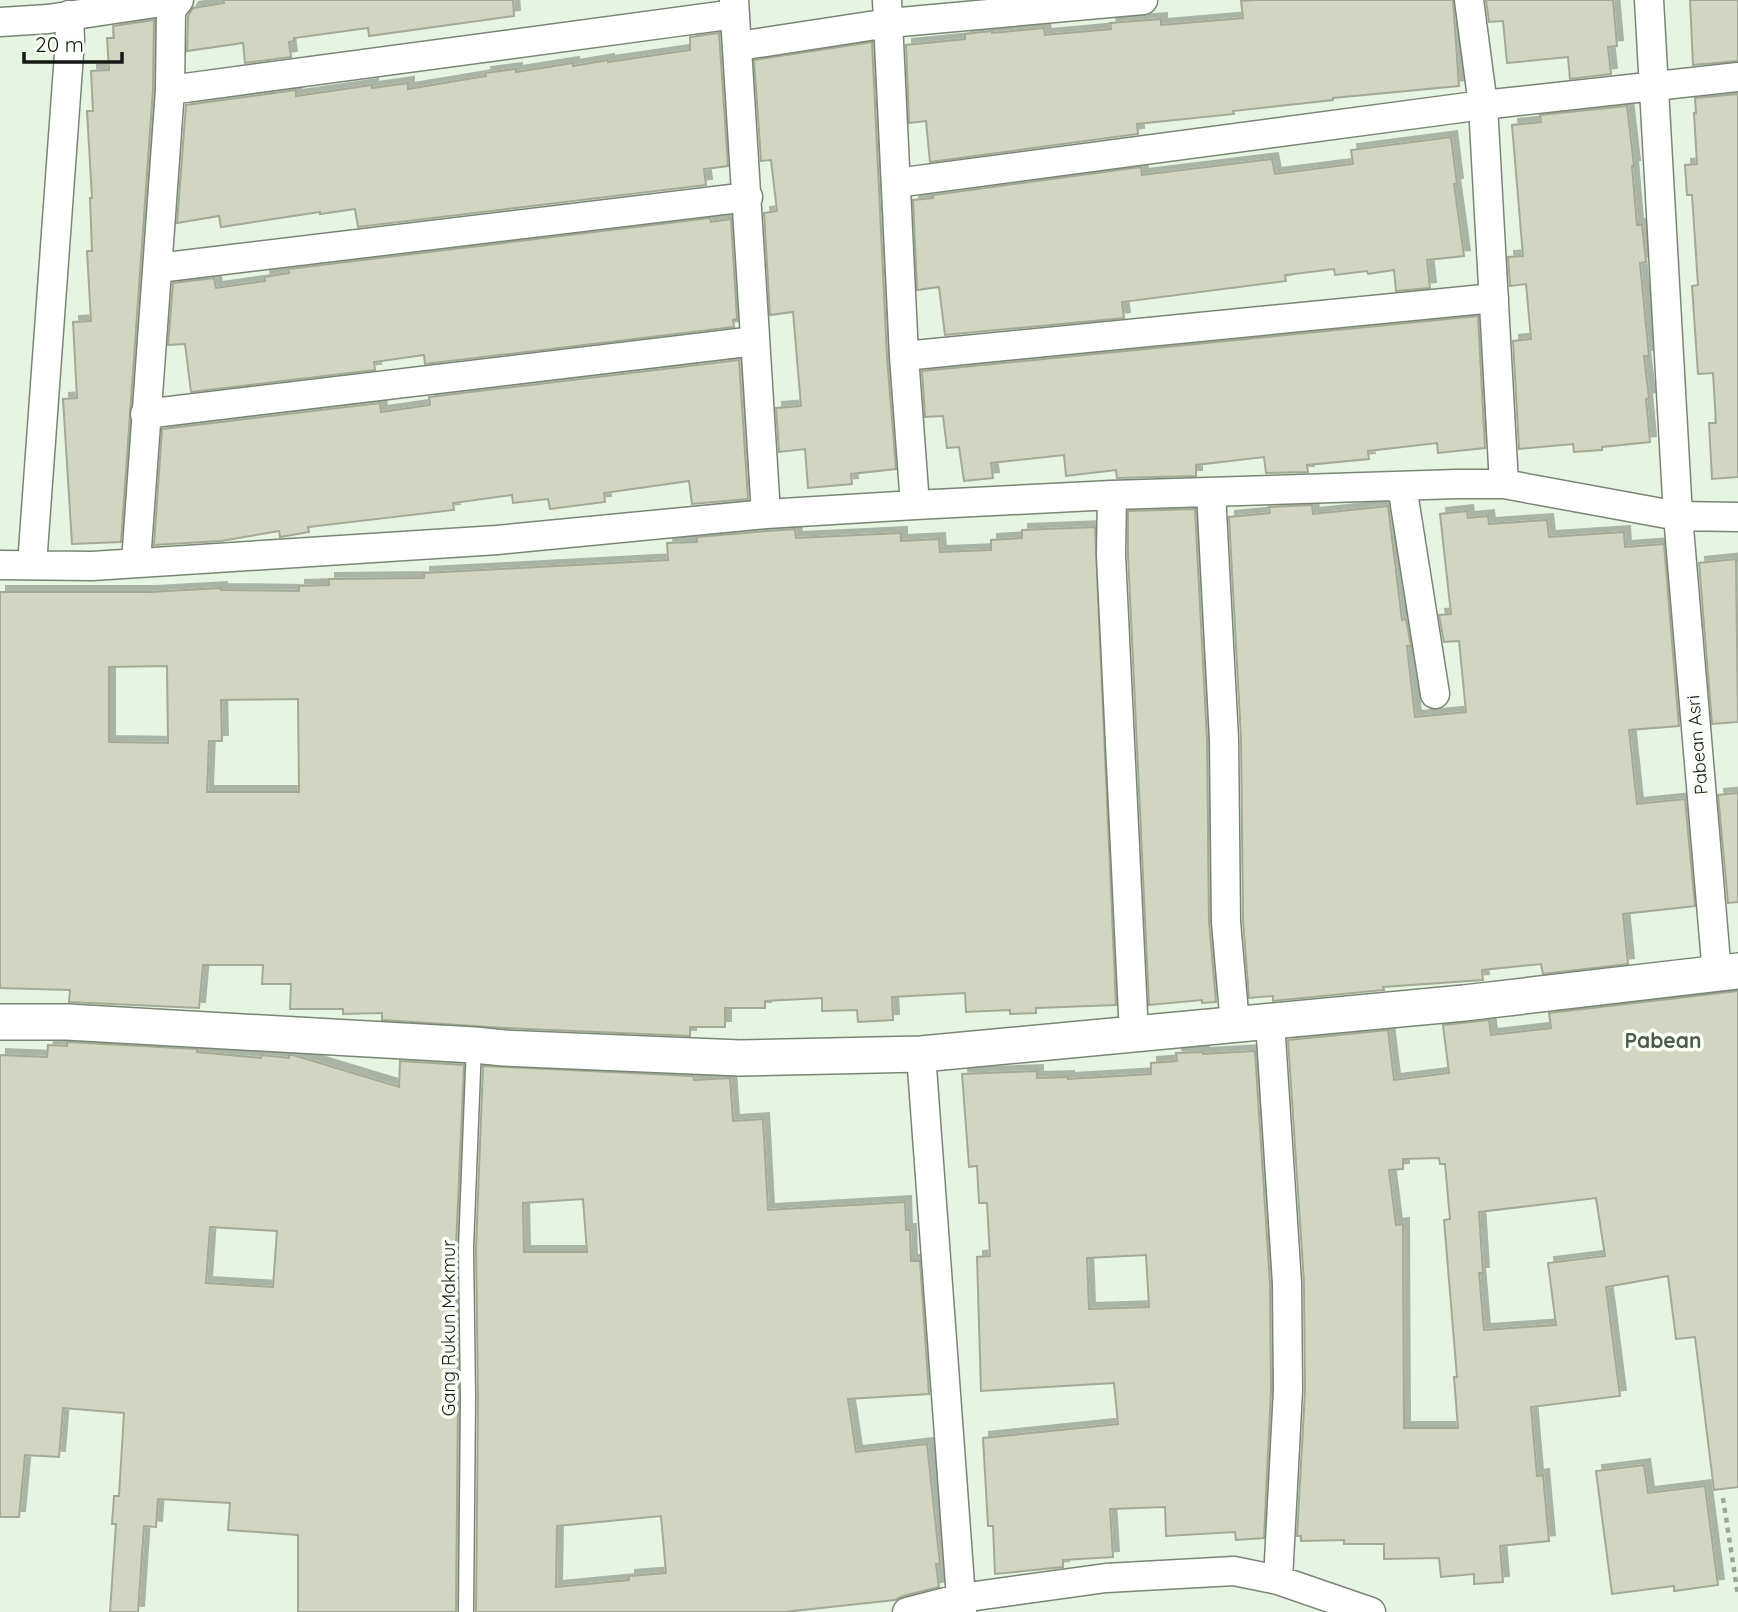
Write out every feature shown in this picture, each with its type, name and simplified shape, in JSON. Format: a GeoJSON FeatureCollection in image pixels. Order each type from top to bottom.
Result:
{"type":"FeatureCollection","features":[{"type":"Feature","properties":{"kind":"street"},"geometry":{"type":"LineString","coordinates":[[0,22],[48,19],[177,0]]}},
{"type":"Feature","properties":{"kind":"street"},"geometry":{"type":"LineString","coordinates":[[136,562],[170,90],[171,10],[177,0]]}},
{"type":"Feature","properties":{"kind":"street"},"geometry":{"type":"LineString","coordinates":[[739,46],[888,12],[1143,0]]}},
{"type":"Feature","properties":{"kind":"street"},"geometry":{"type":"LineString","coordinates":[[1469,0],[1483,105],[1504,484]]}},
{"type":"Feature","properties":{"kind":"street","name":"Pabean Asri"},"geometry":{"type":"LineString","coordinates":[[1649,0],[1678,516],[1727,972]]}},
{"type":"Feature","properties":{"kind":"street"},"geometry":{"type":"LineString","coordinates":[[170,90],[735,7],[766,514]]}},
{"type":"Feature","properties":{"kind":"street"},"geometry":{"type":"LineString","coordinates":[[888,12],[904,356],[915,505]]}},
{"type":"Feature","properties":{"kind":"street"},"geometry":{"type":"LineString","coordinates":[[32,565],[69,53],[69,15]]}},
{"type":"Feature","properties":{"kind":"street"},"geometry":{"type":"LineString","coordinates":[[896,183],[1483,105],[1738,77]]}},
{"type":"Feature","properties":{"kind":"street"},"geometry":{"type":"LineString","coordinates":[[158,268],[748,197]]}},
{"type":"Feature","properties":{"kind":"street"},"geometry":{"type":"LineString","coordinates":[[904,356],[1494,298]]}},
{"type":"Feature","properties":{"kind":"street"},"geometry":{"type":"LineString","coordinates":[[145,414],[755,341]]}},
{"type":"Feature","properties":{"kind":"street"},"geometry":{"type":"LineString","coordinates":[[0,565],[92,566],[497,540],[766,514],[915,505],[1112,495],[1402,486],[1504,484],[1678,516],[1738,517]]}},
{"type":"Feature","properties":{"kind":"street"},"geometry":{"type":"LineString","coordinates":[[1402,486],[1435,694]]}},
{"type":"Feature","properties":{"kind":"street"},"geometry":{"type":"LineString","coordinates":[[1211,492],[1224,739],[1226,922],[1235,1025]]}},
{"type":"Feature","properties":{"kind":"street"},"geometry":{"type":"LineString","coordinates":[[1112,495],[1111,555],[1134,1035]]}},
{"type":"Feature","properties":{"kind":"street"},"geometry":{"type":"LineString","coordinates":[[0,1022],[67,1022],[504,1048],[740,1058],[921,1054],[1464,1003],[1727,972]]}},
{"type":"Feature","properties":{"kind":"street"},"geometry":{"type":"LineString","coordinates":[[1270,1022],[1287,1283],[1288,1390],[1278,1580]]}},
{"type":"Feature","properties":{"kind":"street"},"geometry":{"type":"LineString","coordinates":[[921,1054],[961,1605]]}},
{"type":"Feature","properties":{"kind":"street"},"geometry":{"type":"LineString","coordinates":[[914,1611],[1106,1578],[1234,1571],[1278,1580],[1371,1612]]}},
{"type":"Feature","properties":{"kind":"lane","name":"Gang Rukun Makmur"},"geometry":{"type":"LineString","coordinates":[[466,1612],[466,1248],[474,1045]]}},
{"type":"Feature","properties":{"kind":"path"},"geometry":{"type":"LineString","coordinates":[[1723,1498],[1738,1596]]}},
{"type":"Feature","properties":{"kind":"building"},"geometry":{"type":"Polygon","coordinates":[[[223,0],[513,0],[514,16],[369,36],[368,28],[294,38],[294,41],[289,42],[291,57],[245,63],[243,43],[187,51],[188,16],[193,8],[224,3],[223,0]]]}},
{"type":"Feature","properties":{"kind":"building"},"geometry":{"type":"Polygon","coordinates":[[[1453,0],[1459,86],[1333,98],[1233,111],[1234,114],[1137,124],[1138,134],[930,162],[926,121],[909,123],[906,45],[965,39],[965,34],[992,31],[1044,28],[1045,35],[1111,29],[1110,23],[1161,19],[1161,25],[1243,18],[1241,1],[1453,0]]]}},
{"type":"Feature","properties":{"kind":"building"},"geometry":{"type":"Polygon","coordinates":[[[1486,0],[1613,0],[1617,46],[1608,47],[1611,74],[1570,79],[1568,57],[1507,63],[1503,21],[1489,22],[1486,0]]]}},
{"type":"Feature","properties":{"kind":"building"},"geometry":{"type":"Polygon","coordinates":[[[1690,0],[1738,0],[1738,61],[1693,65],[1690,0]]]}},
{"type":"Feature","properties":{"kind":"building"},"geometry":{"type":"Polygon","coordinates":[[[154,20],[153,89],[121,542],[72,544],[63,399],[77,398],[73,322],[91,321],[87,251],[92,251],[92,198],[87,111],[93,111],[91,71],[109,70],[107,38],[114,38],[113,26],[154,20]]]}},
{"type":"Feature","properties":{"kind":"building"},"geometry":{"type":"Polygon","coordinates":[[[719,33],[728,166],[704,169],[706,185],[358,227],[355,209],[221,227],[219,216],[177,223],[186,105],[296,90],[296,96],[372,85],[372,88],[408,83],[408,89],[486,76],[485,73],[516,69],[516,72],[573,63],[573,66],[608,62],[690,50],[690,37],[719,33]]]}},
{"type":"Feature","properties":{"kind":"building"},"geometry":{"type":"Polygon","coordinates":[[[872,42],[887,357],[896,469],[851,474],[852,484],[808,488],[805,449],[779,452],[776,408],[801,406],[793,312],[770,315],[764,213],[777,211],[771,160],[761,161],[754,60],[872,42]]]}},
{"type":"Feature","properties":{"kind":"building"},"geometry":{"type":"Polygon","coordinates":[[[1738,94],[1738,477],[1712,479],[1709,423],[1716,423],[1713,373],[1698,374],[1692,286],[1698,285],[1692,195],[1687,195],[1685,165],[1697,164],[1695,98],[1738,94]]]}},
{"type":"Feature","properties":{"kind":"building"},"geometry":{"type":"Polygon","coordinates":[[[1627,106],[1637,225],[1642,225],[1646,262],[1640,263],[1649,356],[1644,356],[1650,442],[1574,452],[1573,444],[1519,449],[1513,341],[1531,339],[1526,284],[1510,286],[1508,257],[1523,256],[1512,125],[1541,122],[1540,115],[1627,106]]]}},
{"type":"Feature","properties":{"kind":"building"},"geometry":{"type":"Polygon","coordinates":[[[1451,137],[1457,184],[1454,184],[1464,256],[1427,260],[1430,288],[1396,291],[1394,270],[1335,275],[1334,269],[1285,275],[1286,281],[1122,302],[1124,318],[945,335],[939,287],[917,290],[913,200],[1141,167],[1142,175],[1272,159],[1275,174],[1353,164],[1351,150],[1451,137]]]}},
{"type":"Feature","properties":{"kind":"building"},"geometry":{"type":"Polygon","coordinates":[[[710,218],[711,222],[731,219],[737,319],[733,320],[734,327],[425,364],[424,355],[374,362],[375,370],[191,392],[185,344],[168,345],[173,283],[214,278],[216,288],[265,281],[264,277],[289,273],[288,269],[710,218]]]}},
{"type":"Feature","properties":{"kind":"building"},"geometry":{"type":"Polygon","coordinates":[[[1478,316],[1485,448],[1438,453],[1437,443],[1368,451],[1369,459],[1307,465],[1308,472],[1266,473],[1264,457],[1196,465],[1196,476],[1117,478],[1116,470],[1066,476],[1064,455],[991,463],[993,478],[964,481],[959,447],[947,448],[943,416],[925,417],[922,371],[1478,316]]]}},
{"type":"Feature","properties":{"kind":"building"},"geometry":{"type":"Polygon","coordinates":[[[739,360],[748,499],[692,504],[689,481],[604,493],[605,502],[550,509],[548,499],[513,503],[512,495],[453,503],[454,510],[308,527],[309,532],[280,537],[279,531],[221,541],[154,545],[162,429],[380,403],[381,412],[430,405],[429,397],[739,360]]]}},
{"type":"Feature","properties":{"kind":"building"},"geometry":{"type":"Polygon","coordinates":[[[1312,505],[1313,514],[1388,506],[1402,620],[1406,619],[1411,646],[1407,646],[1415,717],[1466,712],[1459,641],[1444,642],[1439,615],[1451,614],[1440,514],[1467,511],[1468,518],[1488,516],[1489,524],[1547,520],[1549,537],[1624,532],[1625,547],[1664,544],[1679,726],[1629,730],[1637,804],[1685,799],[1695,906],[1623,914],[1628,964],[1543,974],[1541,964],[1482,970],[1483,980],[1383,987],[1384,990],[1273,1001],[1273,996],[1249,998],[1243,921],[1241,738],[1229,517],[1270,513],[1269,507],[1312,505]]]}},
{"type":"Feature","properties":{"kind":"building"},"geometry":{"type":"Polygon","coordinates":[[[1195,509],[1207,740],[1209,922],[1216,1002],[1202,1003],[1202,1000],[1149,1005],[1128,511],[1195,509]]]}},
{"type":"Feature","properties":{"kind":"building"},"geometry":{"type":"Polygon","coordinates":[[[1095,527],[1116,1005],[1036,1008],[1036,1013],[1010,1014],[1010,1010],[966,1012],[965,993],[892,997],[893,1020],[858,1022],[857,1010],[822,1011],[822,998],[765,1001],[765,1008],[725,1008],[725,1027],[690,1027],[690,1036],[382,1020],[382,1013],[343,1014],[343,1009],[290,1009],[291,984],[262,984],[263,965],[203,965],[199,1008],[69,1002],[70,990],[0,988],[0,592],[150,592],[221,588],[299,591],[299,586],[329,585],[329,579],[424,578],[424,573],[668,560],[667,543],[697,542],[697,537],[795,529],[796,538],[901,533],[901,541],[939,539],[940,552],[991,550],[991,540],[1022,538],[1022,530],[1095,527]],[[167,666],[109,667],[109,742],[168,743],[167,666]],[[298,699],[221,700],[222,741],[209,741],[207,792],[299,792],[298,699]]]}},
{"type":"Feature","properties":{"kind":"building"},"geometry":{"type":"Polygon","coordinates":[[[1736,559],[1738,722],[1712,724],[1699,563],[1736,559]]]}},
{"type":"Feature","properties":{"kind":"building"},"geometry":{"type":"Polygon","coordinates":[[[1738,793],[1738,902],[1728,903],[1718,795],[1738,793]]]}},
{"type":"Feature","properties":{"kind":"building"},"geometry":{"type":"Polygon","coordinates":[[[1738,991],[1738,1487],[1714,1490],[1695,1337],[1676,1339],[1668,1276],[1606,1287],[1620,1396],[1531,1407],[1537,1476],[1543,1475],[1549,1541],[1500,1546],[1503,1582],[1474,1584],[1474,1574],[1441,1577],[1439,1558],[1384,1559],[1384,1544],[1344,1544],[1344,1540],[1301,1541],[1301,1536],[1297,1536],[1305,1391],[1304,1283],[1288,1040],[1388,1030],[1394,1080],[1449,1073],[1443,1025],[1489,1020],[1491,1035],[1551,1028],[1549,1013],[1738,991]],[[1439,1158],[1403,1159],[1403,1169],[1389,1170],[1396,1225],[1403,1224],[1404,1428],[1458,1428],[1454,1377],[1457,1377],[1444,1220],[1450,1219],[1445,1164],[1440,1164],[1439,1158]],[[1596,1198],[1479,1212],[1483,1273],[1479,1273],[1484,1330],[1556,1325],[1548,1263],[1605,1256],[1596,1198]]]}},
{"type":"Feature","properties":{"kind":"building"},"geometry":{"type":"Polygon","coordinates":[[[67,1042],[197,1049],[197,1052],[261,1058],[262,1055],[289,1058],[289,1055],[293,1055],[399,1087],[400,1061],[464,1065],[456,1248],[456,1612],[298,1612],[298,1535],[228,1530],[230,1503],[158,1499],[156,1527],[144,1526],[138,1612],[110,1612],[116,1524],[112,1524],[114,1496],[119,1496],[124,1413],[63,1408],[59,1457],[25,1455],[19,1517],[0,1517],[0,1055],[47,1057],[48,1045],[67,1046],[67,1042]],[[210,1227],[206,1283],[273,1287],[277,1231],[210,1227]]]}},
{"type":"Feature","properties":{"kind":"building"},"geometry":{"type":"Polygon","coordinates":[[[1255,1051],[1270,1284],[1271,1390],[1264,1538],[1236,1540],[1235,1532],[1166,1536],[1165,1507],[1110,1509],[1113,1557],[1063,1560],[1063,1567],[995,1574],[993,1526],[988,1526],[983,1438],[1118,1424],[1114,1383],[981,1391],[977,1257],[990,1256],[987,1203],[979,1203],[977,1166],[969,1167],[962,1074],[1037,1071],[1037,1078],[1068,1079],[1151,1074],[1151,1063],[1177,1061],[1176,1053],[1255,1051]],[[1146,1255],[1087,1258],[1089,1309],[1149,1307],[1146,1255]]]}},
{"type":"Feature","properties":{"kind":"building"},"geometry":{"type":"Polygon","coordinates":[[[483,1066],[693,1076],[694,1080],[730,1078],[733,1121],[763,1119],[768,1210],[905,1202],[906,1230],[910,1230],[911,1261],[920,1261],[929,1394],[848,1399],[856,1452],[927,1444],[940,1564],[936,1564],[939,1587],[895,1600],[784,1612],[476,1612],[476,1248],[483,1066]],[[583,1199],[523,1203],[524,1252],[587,1252],[583,1199]],[[661,1516],[557,1526],[556,1587],[629,1580],[629,1576],[666,1573],[661,1516]]]}},
{"type":"Feature","properties":{"kind":"building"},"geometry":{"type":"Polygon","coordinates":[[[1644,1465],[1648,1493],[1705,1486],[1718,1585],[1674,1591],[1674,1586],[1612,1594],[1596,1471],[1644,1465]]]}},
{"type":"Feature","properties":{"kind":"district","name":"Pabean"},"geometry":{"type":"Point","coordinates":[1663,1040]}}]}
